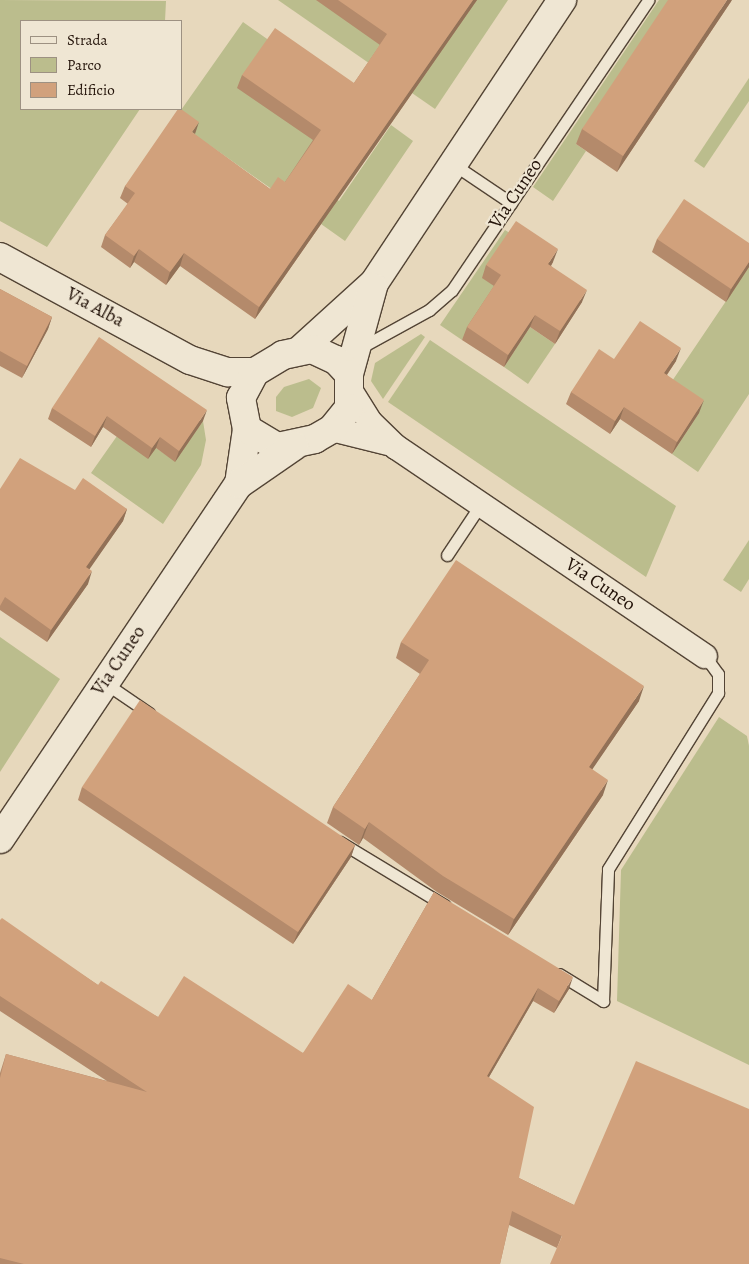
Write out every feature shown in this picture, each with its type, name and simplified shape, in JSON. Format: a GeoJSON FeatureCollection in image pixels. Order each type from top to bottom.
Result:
{"type":"FeatureCollection","features":[{"type":"Feature","properties":{"kind":"main road","name":"Via Cuneo"},"geometry":{"type":"LineString","coordinates":[[239,484],[244,421],[241,398],[255,372],[300,350],[374,283],[562,0]]}},
{"type":"Feature","properties":{"kind":"main road","name":"Via Alba"},"geometry":{"type":"LineString","coordinates":[[0,257],[190,360],[218,380],[244,421]]}},
{"type":"Feature","properties":{"kind":"main road","name":"Via Cuneo"},"geometry":{"type":"LineString","coordinates":[[0,839],[239,484],[294,446],[332,429],[349,408],[351,373],[374,283]]}},
{"type":"Feature","properties":{"kind":"main road","name":"Via Cuneo"},"geometry":{"type":"LineString","coordinates":[[300,350],[322,352],[351,373]]}},
{"type":"Feature","properties":{"kind":"main road","name":"Via Alba"},"geometry":{"type":"LineString","coordinates":[[190,360],[228,372],[255,372]]}},
{"type":"Feature","properties":{"kind":"main road","name":"Via Cuneo"},"geometry":{"type":"LineString","coordinates":[[244,421],[264,443],[294,446]]}},
{"type":"Feature","properties":{"kind":"street","name":"Via Cuneo"},"geometry":{"type":"LineString","coordinates":[[351,373],[371,422],[396,447],[705,656]]}},
{"type":"Feature","properties":{"kind":"street","name":"Via Cuneo"},"geometry":{"type":"LineString","coordinates":[[332,429],[362,433],[396,447]]}},
{"type":"Feature","properties":{"kind":"lane","name":"Via Cuneo"},"geometry":{"type":"LineString","coordinates":[[351,373],[441,301],[511,203],[648,0]]}},
{"type":"Feature","properties":{"kind":"lane"},"geometry":{"type":"LineString","coordinates":[[454,164],[511,203]]}},
{"type":"Feature","properties":{"kind":"lane"},"geometry":{"type":"LineString","coordinates":[[447,555],[481,504]]}},
{"type":"Feature","properties":{"kind":"lane"},"geometry":{"type":"LineString","coordinates":[[543,965],[603,1001],[608,869],[718,693],[718,674],[705,656]]}},
{"type":"Feature","properties":{"kind":"lane"},"geometry":{"type":"LineString","coordinates":[[105,683],[158,719]]}},
{"type":"Feature","properties":{"kind":"lane"},"geometry":{"type":"LineString","coordinates":[[330,835],[458,913]]}},
{"type":"Feature","properties":{"kind":"green space"},"geometry":{"type":"Polygon","coordinates":[[[0,0],[166,1],[165,20],[20,20],[20,110],[139,110],[47,247],[0,221],[0,0]]]}},
{"type":"Feature","properties":{"kind":"green space"},"geometry":{"type":"Polygon","coordinates":[[[278,0],[508,0],[435,109],[278,0]]]}},
{"type":"Feature","properties":{"kind":"green space"},"geometry":{"type":"Polygon","coordinates":[[[659,0],[673,0],[576,144],[586,151],[553,201],[533,187],[659,0]]]}},
{"type":"Feature","properties":{"kind":"green space"},"geometry":{"type":"Polygon","coordinates":[[[243,22],[270,41],[316,142],[297,171],[339,201],[391,125],[413,141],[345,241],[174,120],[243,22]]]}},
{"type":"Feature","properties":{"kind":"green space"},"geometry":{"type":"Polygon","coordinates":[[[749,78],[749,101],[704,168],[694,161],[749,78]]]}},
{"type":"Feature","properties":{"kind":"green space"},"geometry":{"type":"Polygon","coordinates":[[[505,230],[511,234],[496,288],[462,340],[440,325],[505,230]]]}},
{"type":"Feature","properties":{"kind":"green space"},"geometry":{"type":"Polygon","coordinates":[[[749,267],[749,394],[698,472],[672,454],[699,413],[666,390],[749,267]]]}},
{"type":"Feature","properties":{"kind":"green space"},"geometry":{"type":"Polygon","coordinates":[[[530,327],[555,344],[528,384],[504,367],[530,327]]]}},
{"type":"Feature","properties":{"kind":"green space"},"geometry":{"type":"Polygon","coordinates":[[[421,334],[425,337],[383,399],[371,381],[375,363],[421,334]]]}},
{"type":"Feature","properties":{"kind":"green space"},"geometry":{"type":"Polygon","coordinates":[[[430,340],[676,506],[646,577],[388,402],[430,340]]]}},
{"type":"Feature","properties":{"kind":"green space"},"geometry":{"type":"Polygon","coordinates":[[[309,379],[321,388],[313,408],[292,417],[276,411],[276,397],[284,387],[309,379]]]}},
{"type":"Feature","properties":{"kind":"green space"},"geometry":{"type":"Polygon","coordinates":[[[203,421],[206,440],[201,465],[163,524],[91,473],[117,436],[156,448],[175,461],[203,421]]]}},
{"type":"Feature","properties":{"kind":"green space"},"geometry":{"type":"Polygon","coordinates":[[[749,540],[749,579],[741,592],[723,580],[749,540]]]}},
{"type":"Feature","properties":{"kind":"green space"},"geometry":{"type":"Polygon","coordinates":[[[0,637],[60,679],[0,772],[0,637]]]}},
{"type":"Feature","properties":{"kind":"green space"},"geometry":{"type":"Polygon","coordinates":[[[719,717],[747,736],[749,746],[749,1065],[617,1001],[621,870],[719,717]]]}},
{"type":"Feature","properties":{"kind":"building"},"geometry":{"type":"Polygon","coordinates":[[[338,0],[473,0],[259,307],[184,253],[170,272],[139,249],[134,256],[105,235],[135,193],[125,186],[177,110],[182,110],[199,122],[192,132],[270,189],[278,177],[285,182],[321,130],[242,75],[275,28],[354,83],[387,34],[338,0]]]}},
{"type":"Feature","properties":{"kind":"building"},"geometry":{"type":"Polygon","coordinates":[[[668,0],[727,0],[623,156],[582,129],[668,0]]]}},
{"type":"Feature","properties":{"kind":"building"},"geometry":{"type":"Polygon","coordinates":[[[684,199],[749,243],[749,262],[731,289],[657,239],[684,199]]]}},
{"type":"Feature","properties":{"kind":"building"},"geometry":{"type":"Polygon","coordinates":[[[516,221],[558,249],[548,264],[587,290],[560,331],[535,315],[508,355],[467,327],[501,275],[486,265],[516,221]]]}},
{"type":"Feature","properties":{"kind":"building"},"geometry":{"type":"Polygon","coordinates":[[[0,289],[52,317],[27,366],[0,351],[0,289]]]}},
{"type":"Feature","properties":{"kind":"building"},"geometry":{"type":"Polygon","coordinates":[[[640,321],[681,348],[664,373],[704,400],[677,442],[624,407],[615,421],[571,392],[599,349],[614,359],[640,321]]]}},
{"type":"Feature","properties":{"kind":"building"},"geometry":{"type":"Polygon","coordinates":[[[99,337],[207,410],[179,451],[160,437],[152,448],[107,416],[95,436],[52,408],[99,337]]]}},
{"type":"Feature","properties":{"kind":"building"},"geometry":{"type":"Polygon","coordinates":[[[20,458],[75,490],[83,478],[127,509],[86,567],[92,571],[51,630],[5,597],[0,606],[0,489],[20,458]]]}},
{"type":"Feature","properties":{"kind":"building"},"geometry":{"type":"Polygon","coordinates":[[[456,560],[644,686],[589,767],[608,780],[514,919],[443,876],[369,822],[365,829],[333,807],[429,660],[401,642],[456,560]]]}},
{"type":"Feature","properties":{"kind":"building"},"geometry":{"type":"Polygon","coordinates":[[[140,700],[355,845],[298,932],[82,787],[140,700]]]}},
{"type":"Feature","properties":{"kind":"building"},"geometry":{"type":"Polygon","coordinates":[[[434,892],[573,977],[559,1001],[538,988],[487,1076],[534,1107],[519,1178],[574,1205],[636,1061],[749,1109],[749,1264],[550,1264],[562,1236],[512,1211],[500,1264],[24,1264],[0,1258],[0,1078],[6,1054],[147,1092],[0,996],[0,920],[2,918],[98,985],[101,981],[158,1017],[184,976],[303,1053],[348,984],[372,1000],[434,892]]]}}]}
